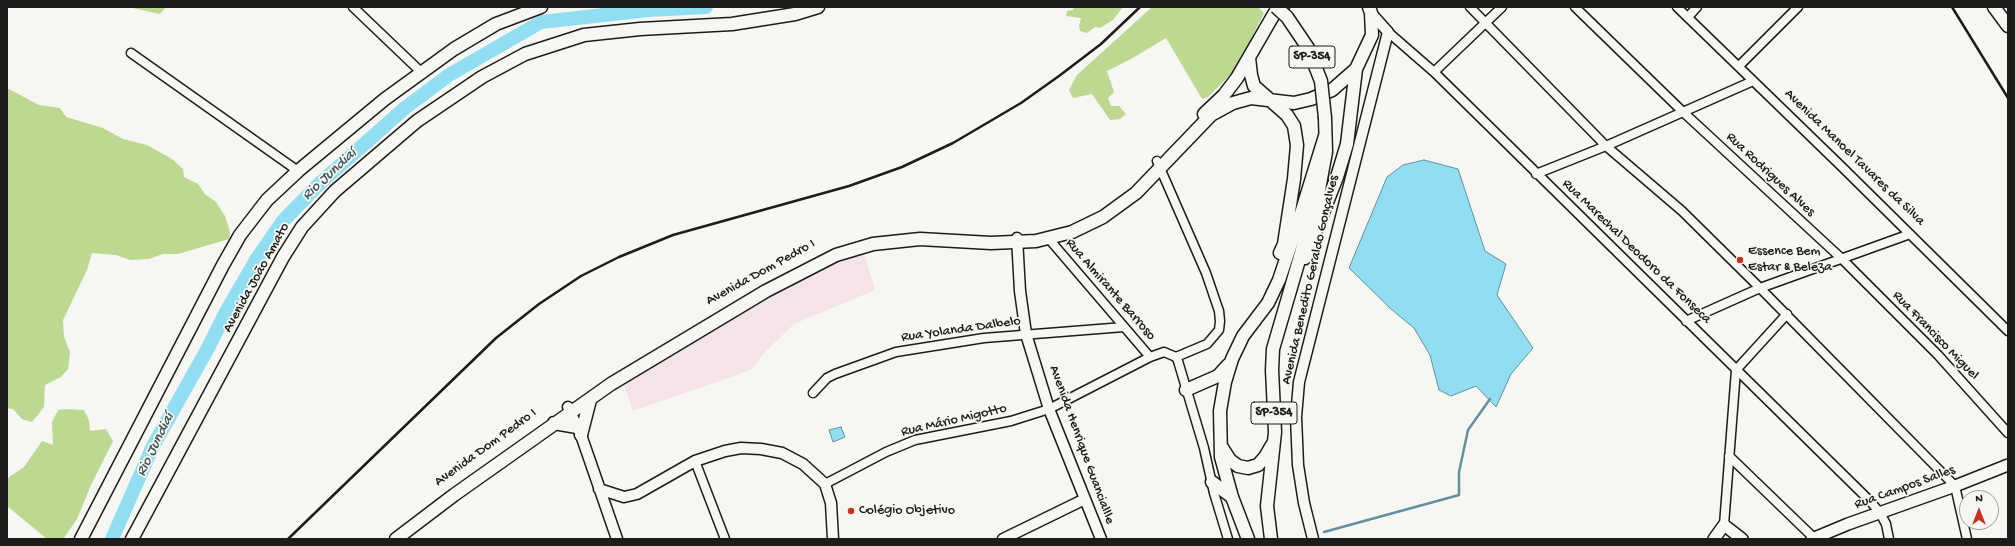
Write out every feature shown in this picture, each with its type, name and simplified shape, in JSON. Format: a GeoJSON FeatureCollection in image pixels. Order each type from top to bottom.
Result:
{"type":"FeatureCollection","features":[{"type":"Feature","properties":{"kind":"main road","name":"Avenida João Amato"},"geometry":{"type":"LineString","coordinates":[[132,539],[283,257],[302,227],[335,191],[417,121],[482,77],[525,54],[584,34],[640,29],[732,24],[795,14],[818,7]]}},
{"type":"Feature","properties":{"kind":"main road","name":"SP-354"},"geometry":{"type":"LineString","coordinates":[[1271,539],[1267,506],[1276,424],[1272,370],[1273,349],[1318,195],[1326,152],[1325,118],[1321,81],[1308,48],[1287,17],[1276,7]]}},
{"type":"Feature","properties":{"kind":"main road"},"geometry":{"type":"LineString","coordinates":[[1182,139],[1224,95],[1249,58],[1260,36],[1274,14],[1283,7]]}},
{"type":"Feature","properties":{"kind":"main road"},"geometry":{"type":"LineString","coordinates":[[1994,7],[2008,26]]}},
{"type":"Feature","properties":{"kind":"main road"},"geometry":{"type":"LineString","coordinates":[[81,539],[223,265],[240,235],[267,200],[298,171],[385,99],[454,49],[496,24],[535,8]]}},
{"type":"Feature","properties":{"kind":"main road"},"geometry":{"type":"LineString","coordinates":[[1291,288],[1323,215],[1347,144],[1356,69],[1372,35],[1371,9]]}},
{"type":"Feature","properties":{"kind":"main road"},"geometry":{"type":"LineString","coordinates":[[1249,58],[1254,86],[1287,115],[1294,126],[1297,145],[1294,178],[1284,244],[1272,279],[1251,325]]}},
{"type":"Feature","properties":{"kind":"main road"},"geometry":{"type":"LineString","coordinates":[[1182,139],[1211,115],[1233,103],[1251,98],[1274,102],[1294,102],[1311,99],[1332,90],[1356,69]]}},
{"type":"Feature","properties":{"kind":"main road","name":"SP-354"},"geometry":{"type":"LineString","coordinates":[[1248,539],[1224,471],[1220,445],[1220,411],[1224,382],[1232,359],[1251,325],[1268,303],[1279,280],[1325,136]]}},
{"type":"Feature","properties":{"kind":"main road","name":"Avenida Dom Pedro I"},"geometry":{"type":"LineString","coordinates":[[396,539],[554,423],[569,409],[590,400],[629,373],[766,291],[836,255],[873,244],[920,239],[1049,239],[1072,232],[1103,217],[1136,193],[1159,164],[1182,139]]}},
{"type":"Feature","properties":{"kind":"main road","name":"Avenida Dom Pedro I"},"geometry":{"type":"LineString","coordinates":[[387,539],[634,361],[807,263],[851,244],[891,236],[919,233],[1016,240],[1050,233],[1072,226],[1103,211],[1159,164]]}},
{"type":"Feature","properties":{"kind":"main road"},"geometry":{"type":"LineString","coordinates":[[1186,390],[1218,376],[1232,359]]}},
{"type":"Feature","properties":{"kind":"main road"},"geometry":{"type":"LineString","coordinates":[[554,423],[579,431],[590,400]]}},
{"type":"Feature","properties":{"kind":"main road"},"geometry":{"type":"LineString","coordinates":[[1220,445],[1230,460],[1238,466],[1248,468],[1258,465],[1265,457],[1274,440]]}},
{"type":"Feature","properties":{"kind":"main road","name":"Rua Campos Salles"},"geometry":{"type":"LineString","coordinates":[[1814,539],[2008,465]]}},
{"type":"Feature","properties":{"kind":"main road"},"geometry":{"type":"LineString","coordinates":[[1212,482],[1232,497]]}},
{"type":"Feature","properties":{"kind":"main road"},"geometry":{"type":"LineString","coordinates":[[1714,539],[1724,525],[1742,539]]}},
{"type":"Feature","properties":{"kind":"street"},"geometry":{"type":"LineString","coordinates":[[353,7],[422,72]]}},
{"type":"Feature","properties":{"kind":"street"},"geometry":{"type":"LineString","coordinates":[[1470,7],[1606,146],[1682,211],[1787,314],[1955,486],[1967,539]]}},
{"type":"Feature","properties":{"kind":"street"},"geometry":{"type":"LineString","coordinates":[[1434,72],[1487,23],[1502,7]]}},
{"type":"Feature","properties":{"kind":"street","name":"Rua Rodrigues Alves"},"geometry":{"type":"LineString","coordinates":[[1575,7],[1682,111],[1841,258]]}},
{"type":"Feature","properties":{"kind":"street","name":"Avenida Manoel Tavares da Silva"},"geometry":{"type":"LineString","coordinates":[[1677,7],[1739,66],[2008,332]]}},
{"type":"Feature","properties":{"kind":"street"},"geometry":{"type":"LineString","coordinates":[[1688,17],[1697,7]]}},
{"type":"Feature","properties":{"kind":"street"},"geometry":{"type":"LineString","coordinates":[[1739,66],[1798,7]]}},
{"type":"Feature","properties":{"kind":"street","name":"Rua Marechal Deodoro da Fonseca"},"geometry":{"type":"LineString","coordinates":[[1371,9],[1388,32],[1434,72],[1880,513]]}},
{"type":"Feature","properties":{"kind":"street","name":"Avenida Benedito Geraldo Gonçalves"},"geometry":{"type":"LineString","coordinates":[[1313,539],[1304,503],[1298,466],[1296,417],[1299,382],[1371,93],[1388,32]]}},
{"type":"Feature","properties":{"kind":"street"},"geometry":{"type":"LineString","coordinates":[[131,53],[298,171]]}},
{"type":"Feature","properties":{"kind":"street"},"geometry":{"type":"LineString","coordinates":[[1536,174],[1606,146],[1682,111],[1753,81]]}},
{"type":"Feature","properties":{"kind":"street"},"geometry":{"type":"LineString","coordinates":[[1159,164],[1206,273],[1219,311],[1219,330],[1206,344],[1176,357],[1204,448],[1214,492],[1228,539]]}},
{"type":"Feature","properties":{"kind":"street"},"geometry":{"type":"LineString","coordinates":[[1686,321],[1760,288],[1910,234]]}},
{"type":"Feature","properties":{"kind":"street","name":"Rua Almirante Barroso"},"geometry":{"type":"LineString","coordinates":[[1049,239],[1150,357]]}},
{"type":"Feature","properties":{"kind":"street","name":"Avenida Henrique Guanciallle"},"geometry":{"type":"LineString","coordinates":[[1016,240],[1022,315],[1026,334],[1049,409],[1101,539]]}},
{"type":"Feature","properties":{"kind":"street","name":"Rua Francisco Miguel"},"geometry":{"type":"LineString","coordinates":[[1841,258],[1938,355],[2008,433]]}},
{"type":"Feature","properties":{"kind":"street"},"geometry":{"type":"LineString","coordinates":[[1724,525],[1736,370],[1787,314]]}},
{"type":"Feature","properties":{"kind":"street","name":"Rua Yolanda Dalbelo"},"geometry":{"type":"LineString","coordinates":[[813,393],[827,378],[835,374],[896,352],[937,344],[1026,334],[1124,327]]}},
{"type":"Feature","properties":{"kind":"street","name":"Rua Mário Migotto"},"geometry":{"type":"LineString","coordinates":[[825,484],[886,452],[915,440],[1012,421],[1049,409],[1150,357],[1164,352],[1176,357]]}},
{"type":"Feature","properties":{"kind":"street"},"geometry":{"type":"LineString","coordinates":[[569,409],[579,431],[616,538]]}},
{"type":"Feature","properties":{"kind":"street"},"geometry":{"type":"LineString","coordinates":[[599,489],[624,497],[637,494],[695,461],[725,451],[741,448],[761,449],[782,453],[803,464],[825,484],[831,503],[832,539]]}},
{"type":"Feature","properties":{"kind":"street"},"geometry":{"type":"LineString","coordinates":[[1729,456],[1814,539]]}},
{"type":"Feature","properties":{"kind":"street"},"geometry":{"type":"LineString","coordinates":[[695,461],[724,539]]}},
{"type":"Feature","properties":{"kind":"street"},"geometry":{"type":"LineString","coordinates":[[1004,539],[1085,499]]}},
{"type":"Feature","properties":{"kind":"street"},"geometry":{"type":"LineString","coordinates":[[1880,513],[1886,524],[1889,539]]}},
{"type":"Feature","properties":{"kind":"shaded area"},"geometry":{"type":"Polygon","coordinates":[[[864,253],[875,290],[794,324],[764,353],[751,370],[633,411],[622,380],[706,330],[838,258],[864,253]]]}},
{"type":"Feature","properties":{"kind":"green space"},"geometry":{"type":"Polygon","coordinates":[[[128,7],[166,7],[160,14],[128,7]]]}},
{"type":"Feature","properties":{"kind":"green space"},"geometry":{"type":"Polygon","coordinates":[[[1074,7],[1123,7],[1113,20],[1100,28],[1095,27],[1087,33],[1080,31],[1079,26],[1081,18],[1066,16],[1067,11],[1073,10],[1074,7]]]}},
{"type":"Feature","properties":{"kind":"green space"},"geometry":{"type":"Polygon","coordinates":[[[1152,7],[1258,7],[1264,13],[1232,73],[1208,97],[1202,99],[1166,38],[1131,59],[1107,71],[1114,92],[1108,98],[1111,106],[1119,106],[1126,114],[1120,119],[1110,120],[1092,94],[1073,98],[1069,90],[1077,75],[1152,7]]]}},
{"type":"Feature","properties":{"kind":"green space"},"geometry":{"type":"Polygon","coordinates":[[[7,88],[39,105],[60,108],[66,117],[103,128],[123,139],[147,145],[172,159],[183,169],[184,177],[198,184],[205,194],[216,202],[225,216],[230,232],[229,239],[178,254],[163,254],[149,259],[130,260],[116,255],[92,253],[87,270],[63,320],[64,337],[70,352],[68,369],[61,377],[45,385],[44,407],[32,422],[22,419],[13,409],[7,408],[7,88]]]}},
{"type":"Feature","properties":{"kind":"green space"},"geometry":{"type":"Polygon","coordinates":[[[58,410],[84,410],[89,420],[90,431],[106,429],[113,441],[91,485],[77,519],[64,538],[47,539],[7,506],[7,481],[9,477],[24,467],[42,441],[53,445],[52,422],[58,410]]]}},
{"type":"Feature","properties":{"kind":"water"},"geometry":{"type":"Polygon","coordinates":[[[1424,160],[1458,169],[1485,251],[1506,264],[1497,295],[1533,348],[1511,374],[1496,407],[1476,386],[1451,396],[1439,390],[1430,355],[1414,328],[1391,309],[1349,268],[1387,177],[1403,165],[1424,160]]]}},
{"type":"Feature","properties":{"kind":"water"},"geometry":{"type":"Polygon","coordinates":[[[841,427],[845,437],[833,442],[829,430],[841,427]]]}},
{"type":"Feature","properties":{"kind":"waterway","name":"Rio Jundiaí"},"geometry":{"type":"LineString","coordinates":[[112,539],[153,446],[256,260],[283,221],[318,185],[405,108],[449,75],[541,22],[649,10],[706,7]]}},
{"type":"Feature","properties":{"kind":"waterway"},"geometry":{"type":"LineString","coordinates":[[1324,532],[1459,495],[1459,472],[1468,430],[1490,399]]}},
{"type":"Feature","properties":{"kind":"railway"},"geometry":{"type":"LineString","coordinates":[[288,539],[496,338],[539,304],[581,276],[619,257],[673,235],[849,186],[902,167],[953,143],[1021,103],[1059,76],[1101,44],[1140,7]]}},
{"type":"Feature","properties":{"kind":"railway"},"geometry":{"type":"LineString","coordinates":[[1952,7],[2008,98]]}},
{"type":"Feature","properties":{"kind":"place","name":"Essence Bem Estar & Beleza"},"geometry":{"type":"Point","coordinates":[1740,260]}},
{"type":"Feature","properties":{"kind":"place","name":"Colégio Objetivo"},"geometry":{"type":"Point","coordinates":[851,511]}}]}
